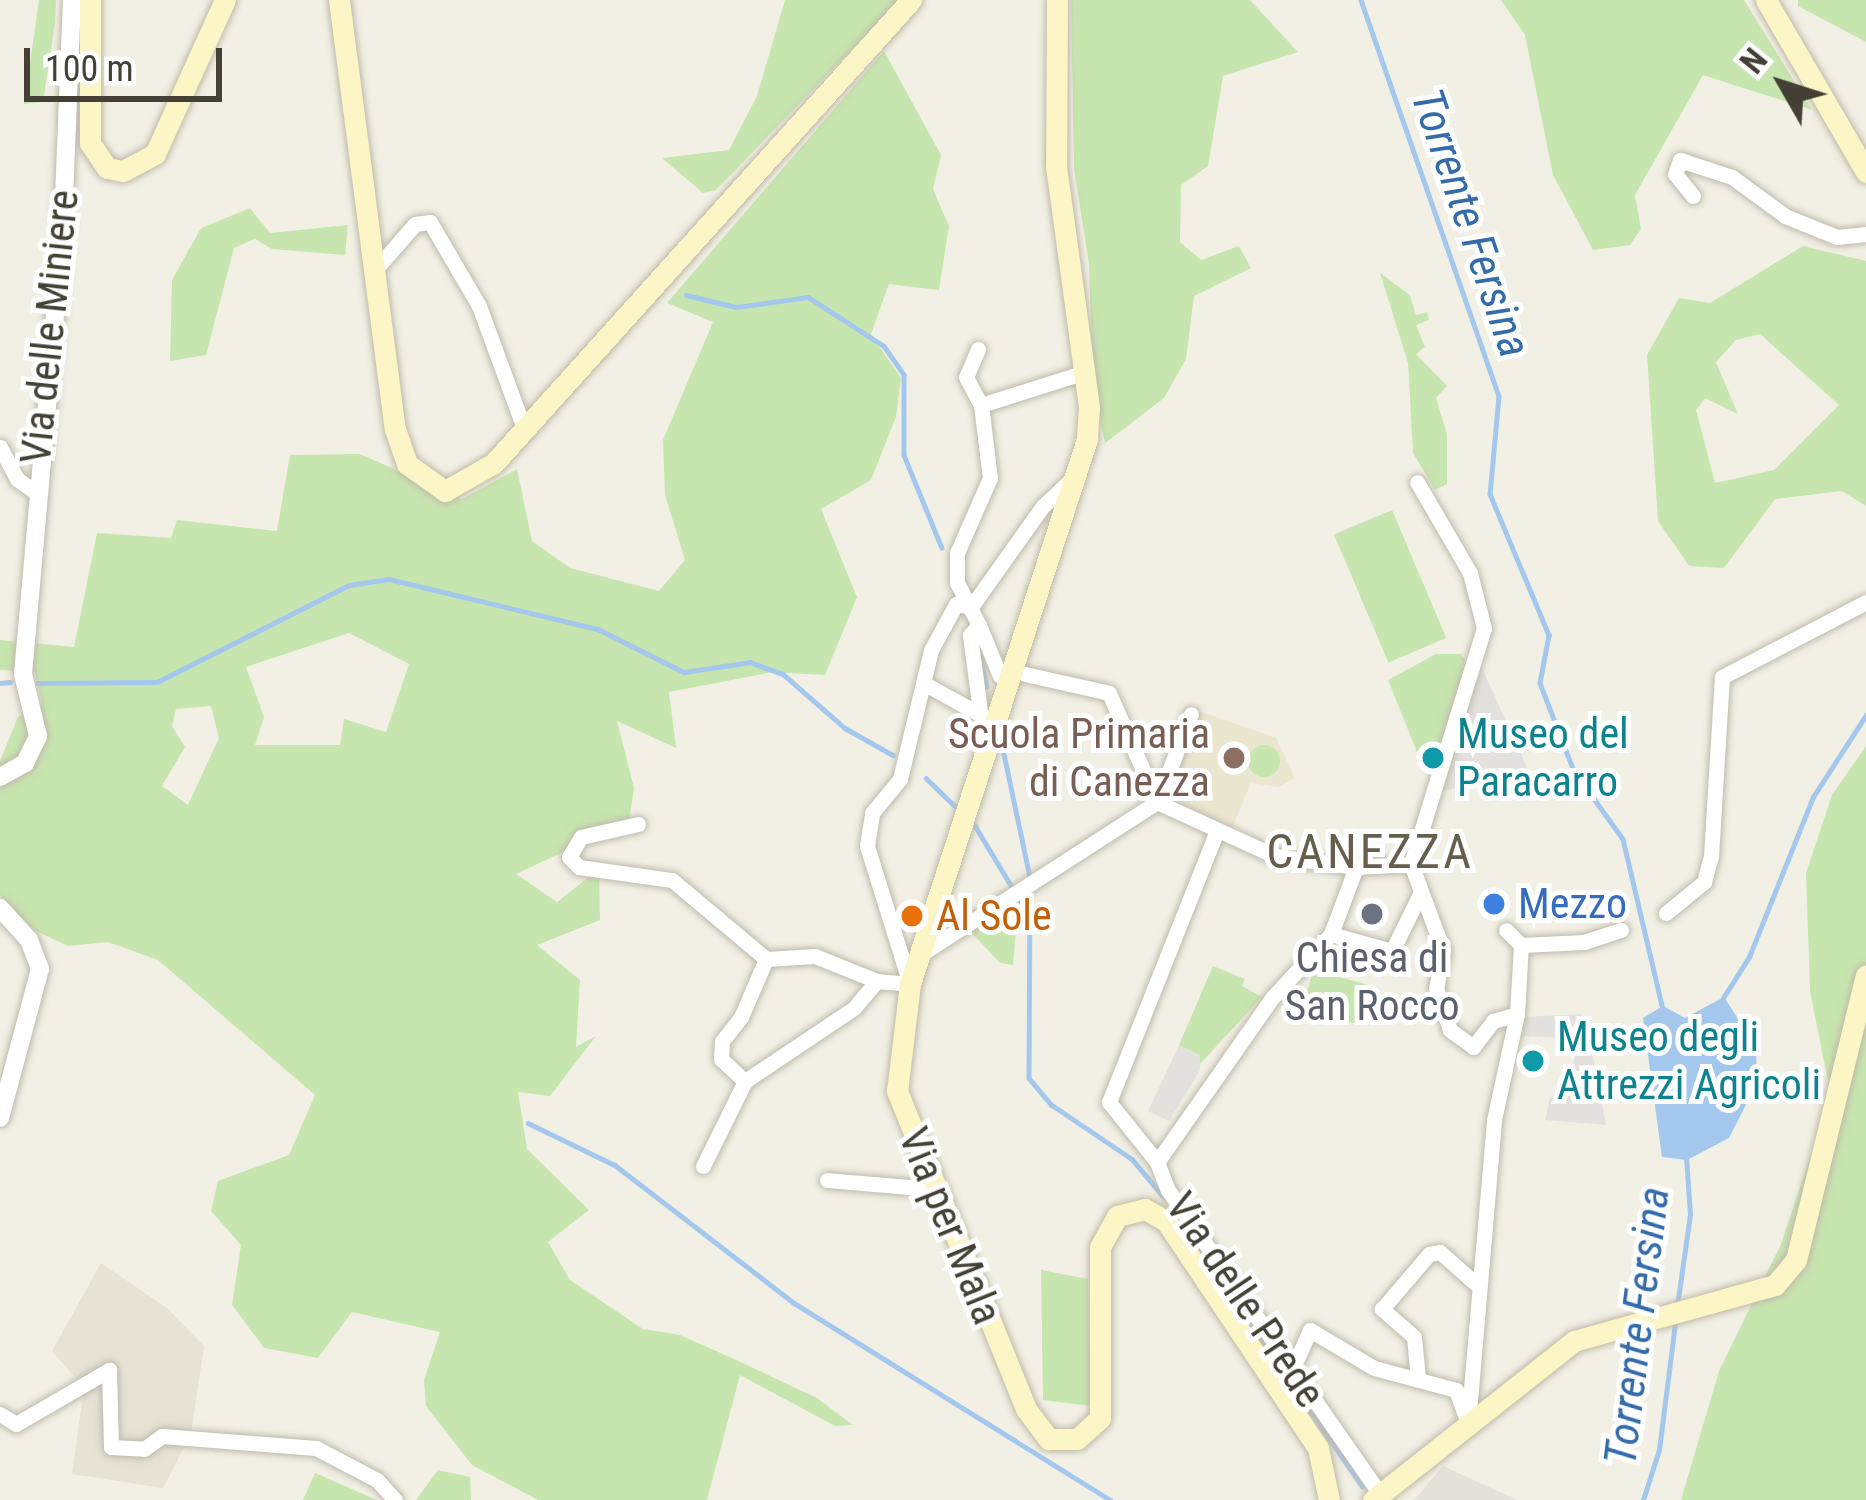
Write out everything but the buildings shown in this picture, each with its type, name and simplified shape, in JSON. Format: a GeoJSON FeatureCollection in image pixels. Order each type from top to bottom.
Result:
{"type":"FeatureCollection","features":[{"type":"Feature","properties":{"kind":"main road"},"geometry":{"type":"LineString","coordinates":[[90,0],[90,143],[107,167],[123,171],[155,154],[225,0]]}},
{"type":"Feature","properties":{"kind":"main road"},"geometry":{"type":"LineString","coordinates":[[339,0],[395,429],[422,480],[445,491],[472,481],[524,428],[911,0]]}},
{"type":"Feature","properties":{"kind":"main road","name":"Via per Mala"},"geometry":{"type":"LineString","coordinates":[[1057,0],[1056,166],[1085,372],[1087,439],[918,956],[910,984],[897,1091],[932,1189],[1026,1409],[1049,1439],[1077,1439],[1100,1418],[1100,1247],[1117,1216],[1145,1209],[1166,1221],[1318,1448],[1329,1500]]}},
{"type":"Feature","properties":{"kind":"main road"},"geometry":{"type":"LineString","coordinates":[[1766,0],[1866,172]]}},
{"type":"Feature","properties":{"kind":"main road"},"geometry":{"type":"LineString","coordinates":[[1376,1497],[1557,1352],[1602,1330],[1774,1285],[1796,1260],[1866,975]]}},
{"type":"Feature","properties":{"kind":"street","name":"Via delle Miniere"},"geometry":{"type":"LineString","coordinates":[[0,777],[26,763],[38,736],[22,674],[34,491],[63,223],[72,0]]}},
{"type":"Feature","properties":{"kind":"street"},"geometry":{"type":"LineString","coordinates":[[1693,196],[1675,174],[1681,160],[1732,177],[1785,216],[1837,237],[1866,234]]}},
{"type":"Feature","properties":{"kind":"street"},"geometry":{"type":"LineString","coordinates":[[374,271],[415,224],[430,222],[479,306],[524,428]]}},
{"type":"Feature","properties":{"kind":"street"},"geometry":{"type":"LineString","coordinates":[[978,349],[966,377],[981,405],[990,478],[957,553],[957,584],[1000,676]]}},
{"type":"Feature","properties":{"kind":"street"},"geometry":{"type":"LineString","coordinates":[[981,405],[1085,372]]}},
{"type":"Feature","properties":{"kind":"street"},"geometry":{"type":"LineString","coordinates":[[0,447],[17,478],[34,491]]}},
{"type":"Feature","properties":{"kind":"street"},"geometry":{"type":"LineString","coordinates":[[971,607],[1066,477],[1074,477]]}},
{"type":"Feature","properties":{"kind":"street"},"geometry":{"type":"LineString","coordinates":[[1417,482],[1470,573],[1484,628],[1411,864],[1443,950],[1436,988],[1450,1030],[1472,1047],[1493,1021],[1517,1014]]}},
{"type":"Feature","properties":{"kind":"street"},"geometry":{"type":"LineString","coordinates":[[1666,913],[1696,892],[1711,856],[1722,677],[1866,602]]}},
{"type":"Feature","properties":{"kind":"street"},"geometry":{"type":"LineString","coordinates":[[638,824],[581,837],[568,849],[579,866],[672,880],[766,959],[814,956],[877,981],[910,984],[867,846],[876,801],[900,779],[931,650],[956,604],[971,607]]}},
{"type":"Feature","properties":{"kind":"street"},"geometry":{"type":"LineString","coordinates":[[979,625],[970,635],[980,711],[992,734]]}},
{"type":"Feature","properties":{"kind":"street"},"geometry":{"type":"LineString","coordinates":[[1025,674],[1109,693],[1157,802],[1275,856],[1356,867],[1411,864]]}},
{"type":"Feature","properties":{"kind":"street"},"geometry":{"type":"LineString","coordinates":[[925,684],[980,711]]}},
{"type":"Feature","properties":{"kind":"street"},"geometry":{"type":"LineString","coordinates":[[918,956],[1157,802],[1191,714]]}},
{"type":"Feature","properties":{"kind":"street"},"geometry":{"type":"LineString","coordinates":[[1156,1162],[1109,1102],[1216,831]]}},
{"type":"Feature","properties":{"kind":"street"},"geometry":{"type":"LineString","coordinates":[[1356,867],[1330,934],[1392,951],[1421,892]]}},
{"type":"Feature","properties":{"kind":"street"},"geometry":{"type":"LineString","coordinates":[[0,908],[29,940],[40,969],[0,1118]]}},
{"type":"Feature","properties":{"kind":"street"},"geometry":{"type":"LineString","coordinates":[[1468,1424],[1494,1120],[1517,1014],[1521,946],[1506,930]]}},
{"type":"Feature","properties":{"kind":"street"},"geometry":{"type":"LineString","coordinates":[[1521,946],[1584,942],[1621,930]]}},
{"type":"Feature","properties":{"kind":"street","name":"Via delle Prede"},"geometry":{"type":"LineString","coordinates":[[1330,934],[1272,998],[1156,1162],[1376,1497]]}},
{"type":"Feature","properties":{"kind":"street"},"geometry":{"type":"LineString","coordinates":[[745,1081],[721,1059],[722,1041],[741,1017],[766,959]]}},
{"type":"Feature","properties":{"kind":"street"},"geometry":{"type":"LineString","coordinates":[[704,1166],[745,1081],[854,1007],[877,981]]}},
{"type":"Feature","properties":{"kind":"street"},"geometry":{"type":"LineString","coordinates":[[827,1180],[932,1189]]}},
{"type":"Feature","properties":{"kind":"street"},"geometry":{"type":"LineString","coordinates":[[1418,1378],[1414,1337],[1382,1309],[1429,1254],[1440,1252],[1477,1285]]}},
{"type":"Feature","properties":{"kind":"street"},"geometry":{"type":"LineString","coordinates":[[1291,1372],[1310,1330],[1374,1368],[1456,1390],[1468,1424]]}},
{"type":"Feature","properties":{"kind":"street"},"geometry":{"type":"LineString","coordinates":[[0,1414],[16,1424],[109,1370],[111,1447],[144,1449],[162,1436],[316,1448],[377,1480],[395,1500]]}},
{"type":"Feature","properties":{"kind":"shaded area"},"geometry":{"type":"Polygon","coordinates":[[[1482,668],[1531,776],[1442,791],[1476,670],[1482,668]]]}},
{"type":"Feature","properties":{"kind":"shaded area","name":"Scuola Primaria di Canezza"},"geometry":{"type":"Polygon","coordinates":[[[1199,711],[1276,738],[1295,778],[1279,787],[1251,783],[1231,831],[1165,801],[1199,711]]]}},
{"type":"Feature","properties":{"kind":"shaded area"},"geometry":{"type":"Polygon","coordinates":[[[1582,1014],[1606,1125],[1545,1120],[1550,1097],[1578,1095],[1570,1050],[1562,1038],[1522,1036],[1522,1017],[1582,1014]]]}},
{"type":"Feature","properties":{"kind":"shaded area"},"geometry":{"type":"Polygon","coordinates":[[[1179,1045],[1200,1056],[1200,1070],[1169,1121],[1148,1111],[1179,1045]]]}},
{"type":"Feature","properties":{"kind":"shaded area"},"geometry":{"type":"Polygon","coordinates":[[[101,1263],[167,1308],[204,1346],[191,1434],[163,1488],[72,1474],[84,1388],[52,1351],[101,1263]]]}},
{"type":"Feature","properties":{"kind":"shaded area"},"geometry":{"type":"Polygon","coordinates":[[[1443,1466],[1517,1500],[1414,1500],[1443,1466]]]}},
{"type":"Feature","properties":{"kind":"green space"},"geometry":{"type":"Polygon","coordinates":[[[39,0],[56,0],[55,23],[43,102],[24,104],[39,0]]]}},
{"type":"Feature","properties":{"kind":"green space"},"geometry":{"type":"Polygon","coordinates":[[[785,0],[899,0],[716,190],[703,193],[662,158],[729,150],[757,96],[785,0]]]}},
{"type":"Feature","properties":{"kind":"green space"},"geometry":{"type":"Polygon","coordinates":[[[1071,0],[1250,0],[1298,52],[1223,76],[1208,166],[1181,185],[1180,242],[1201,260],[1239,246],[1251,268],[1194,296],[1186,359],[1164,398],[1105,443],[1093,392],[1089,264],[1074,168],[1071,0]]]}},
{"type":"Feature","properties":{"kind":"green space"},"geometry":{"type":"Polygon","coordinates":[[[1501,0],[1744,0],[1812,110],[1703,75],[1635,195],[1641,229],[1630,245],[1593,250],[1553,175],[1525,35],[1501,0]]]}},
{"type":"Feature","properties":{"kind":"green space"},"geometry":{"type":"Polygon","coordinates":[[[1798,0],[1866,0],[1866,42],[1798,6],[1798,0]]]}},
{"type":"Feature","properties":{"kind":"green space"},"geometry":{"type":"Polygon","coordinates":[[[884,51],[941,155],[933,189],[949,226],[939,290],[889,284],[871,334],[901,378],[896,417],[871,480],[821,509],[857,597],[825,675],[773,672],[669,692],[676,748],[617,721],[634,788],[629,821],[516,874],[557,902],[599,869],[600,920],[537,945],[580,980],[576,1047],[596,1036],[550,1096],[518,1092],[527,1149],[589,1210],[548,1242],[570,1280],[643,1329],[680,1335],[734,1359],[817,1398],[853,1425],[835,1426],[740,1375],[707,1500],[538,1500],[472,1465],[426,1406],[424,1380],[440,1332],[352,1312],[318,1358],[264,1348],[232,1305],[241,1245],[211,1211],[218,1181],[289,1155],[315,1095],[158,960],[108,942],[68,946],[34,930],[0,895],[0,761],[18,717],[42,703],[35,672],[0,670],[0,640],[74,647],[97,533],[171,538],[177,520],[277,531],[290,455],[360,454],[462,499],[517,469],[532,541],[570,568],[659,591],[685,560],[665,495],[663,440],[713,322],[667,303],[884,51]],[[349,633],[246,667],[264,717],[255,745],[340,745],[344,719],[386,732],[409,664],[349,633]],[[211,706],[176,709],[172,726],[185,747],[162,786],[188,805],[219,738],[211,706]]]}},
{"type":"Feature","properties":{"kind":"green space"},"geometry":{"type":"Polygon","coordinates":[[[250,208],[270,233],[348,225],[345,255],[272,249],[255,239],[234,248],[206,355],[170,361],[172,280],[201,228],[250,208]]]}},
{"type":"Feature","properties":{"kind":"green space"},"geometry":{"type":"Polygon","coordinates":[[[1803,246],[1866,261],[1866,506],[1842,491],[1775,499],[1724,568],[1689,566],[1658,521],[1647,355],[1679,298],[1710,303],[1803,246]],[[1760,334],[1736,340],[1716,362],[1738,414],[1705,398],[1696,410],[1715,483],[1774,470],[1839,405],[1760,334]]]}},
{"type":"Feature","properties":{"kind":"green space"},"geometry":{"type":"Polygon","coordinates":[[[1380,273],[1410,295],[1416,315],[1427,312],[1429,320],[1416,325],[1425,347],[1416,354],[1447,386],[1436,398],[1447,434],[1447,484],[1435,490],[1413,453],[1408,363],[1380,273]]]}},
{"type":"Feature","properties":{"kind":"green space"},"geometry":{"type":"Polygon","coordinates":[[[1392,510],[1446,638],[1388,663],[1334,535],[1392,510]]]}},
{"type":"Feature","properties":{"kind":"green space"},"geometry":{"type":"Polygon","coordinates":[[[1436,654],[1461,654],[1468,665],[1438,766],[1425,772],[1388,680],[1436,654]]]}},
{"type":"Feature","properties":{"kind":"green space"},"geometry":{"type":"Polygon","coordinates":[[[1264,745],[1275,750],[1280,761],[1275,772],[1264,777],[1253,772],[1248,761],[1253,750],[1264,745]]]}},
{"type":"Feature","properties":{"kind":"green space"},"geometry":{"type":"Polygon","coordinates":[[[1866,746],[1866,1500],[1681,1500],[1719,1371],[1781,1244],[1831,1095],[1810,992],[1806,873],[1832,795],[1866,746]]]}},
{"type":"Feature","properties":{"kind":"green space"},"geometry":{"type":"Polygon","coordinates":[[[1004,908],[1017,918],[1013,965],[1000,963],[970,931],[1004,908]]]}},
{"type":"Feature","properties":{"kind":"green space"},"geometry":{"type":"Polygon","coordinates":[[[1213,966],[1245,979],[1242,986],[1262,997],[1200,1064],[1199,1055],[1179,1045],[1213,966]]]}},
{"type":"Feature","properties":{"kind":"green space"},"geometry":{"type":"Polygon","coordinates":[[[1313,970],[1367,984],[1356,1024],[1302,1010],[1313,970]]]}},
{"type":"Feature","properties":{"kind":"green space"},"geometry":{"type":"Polygon","coordinates":[[[1041,1270],[1088,1279],[1091,1406],[1043,1400],[1041,1270]]]}},
{"type":"Feature","properties":{"kind":"green space"},"geometry":{"type":"Polygon","coordinates":[[[438,1470],[470,1477],[471,1500],[416,1500],[438,1470]]]}},
{"type":"Feature","properties":{"kind":"green space"},"geometry":{"type":"Polygon","coordinates":[[[315,1473],[377,1500],[303,1500],[315,1473]]]}},
{"type":"Feature","properties":{"kind":"water"},"geometry":{"type":"Polygon","coordinates":[[[1724,997],[1756,1047],[1757,1083],[1729,1138],[1687,1160],[1662,1157],[1643,1018],[1663,1006],[1685,1018],[1724,997]]]}},
{"type":"Feature","properties":{"kind":"waterway","name":"Torrente Fersina"},"geometry":{"type":"LineString","coordinates":[[1361,0],[1499,396],[1490,494],[1549,635],[1540,683],[1574,771],[1623,839],[1663,1009]]}},
{"type":"Feature","properties":{"kind":"waterway"},"geometry":{"type":"LineString","coordinates":[[686,295],[736,307],[808,297],[884,346],[904,375],[904,455],[942,548]]}},
{"type":"Feature","properties":{"kind":"waterway"},"geometry":{"type":"LineString","coordinates":[[38,683],[157,682],[349,585],[389,579],[598,629],[684,672],[750,662],[783,674],[845,728],[893,755]]}},
{"type":"Feature","properties":{"kind":"waterway"},"geometry":{"type":"LineString","coordinates":[[981,661],[987,686]]}},
{"type":"Feature","properties":{"kind":"waterway"},"geometry":{"type":"LineString","coordinates":[[0,683],[10,682]]}},
{"type":"Feature","properties":{"kind":"waterway"},"geometry":{"type":"LineString","coordinates":[[1723,998],[1749,957],[1813,797],[1866,715]]}},
{"type":"Feature","properties":{"kind":"waterway"},"geometry":{"type":"LineString","coordinates":[[1004,754],[1030,877]]}},
{"type":"Feature","properties":{"kind":"waterway"},"geometry":{"type":"LineString","coordinates":[[926,778],[959,810]]}},
{"type":"Feature","properties":{"kind":"waterway"},"geometry":{"type":"LineString","coordinates":[[974,824],[1030,917]]}},
{"type":"Feature","properties":{"kind":"waterway"},"geometry":{"type":"LineString","coordinates":[[1030,888],[1029,1078],[1052,1105],[1132,1159],[1164,1197]]}},
{"type":"Feature","properties":{"kind":"waterway"},"geometry":{"type":"LineString","coordinates":[[528,1123],[615,1165],[794,1303],[1111,1500]]}},
{"type":"Feature","properties":{"kind":"waterway","name":"Torrente Fersina"},"geometry":{"type":"LineString","coordinates":[[1677,1306],[1690,1215],[1686,1156]]}},
{"type":"Feature","properties":{"kind":"waterway"},"geometry":{"type":"LineString","coordinates":[[1208,1261],[1362,1486]]}},
{"type":"Feature","properties":{"kind":"waterway","name":"Torrente Fersina"},"geometry":{"type":"LineString","coordinates":[[1643,1500],[1659,1450],[1675,1323]]}},
{"type":"Feature","properties":{"kind":"place","name":"Scuola Primaria di Canezza"},"geometry":{"type":"Point","coordinates":[1234,758]}},
{"type":"Feature","properties":{"kind":"place","name":"Museo del Paracarro"},"geometry":{"type":"Point","coordinates":[1433,758]}},
{"type":"Feature","properties":{"kind":"place","name":"Mezzo"},"geometry":{"type":"Point","coordinates":[1494,904]}},
{"type":"Feature","properties":{"kind":"place","name":"Chiesa di San Rocco"},"geometry":{"type":"Point","coordinates":[1372,914]}},
{"type":"Feature","properties":{"kind":"place","name":"Al Sole"},"geometry":{"type":"Point","coordinates":[912,916]}},
{"type":"Feature","properties":{"kind":"place","name":"Museo degli Attrezzi Agricoli"},"geometry":{"type":"Point","coordinates":[1533,1061]}},
{"type":"Feature","properties":{"kind":"district","name":"CANEZZA"},"geometry":{"type":"Point","coordinates":[1370,852]}}]}
